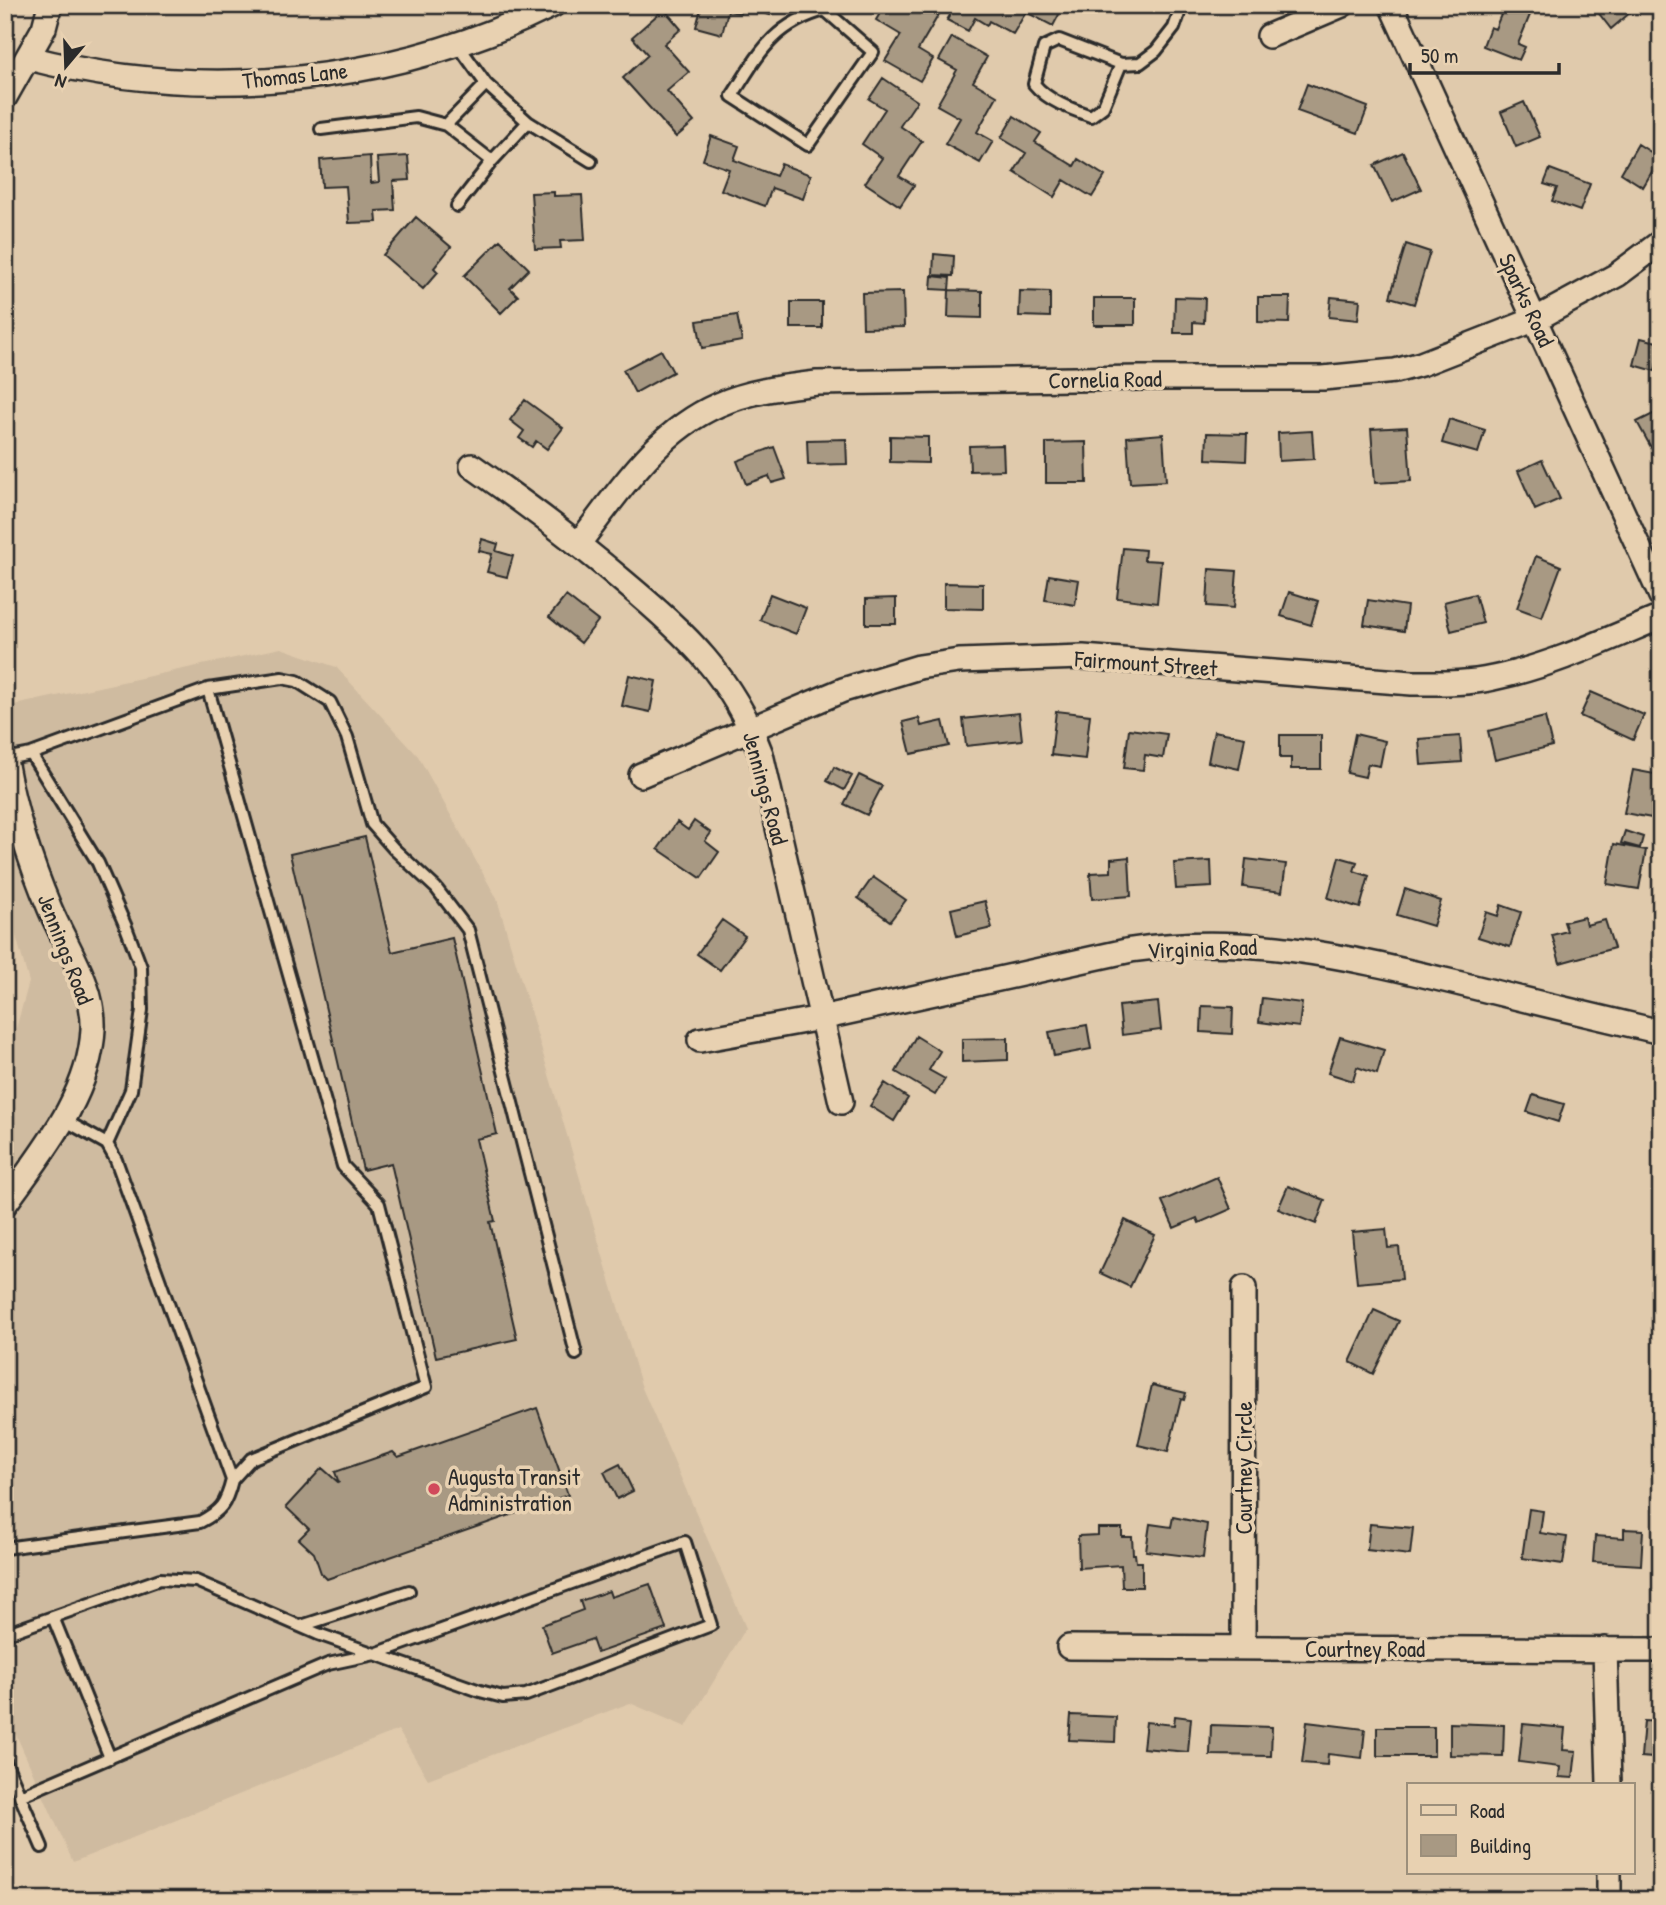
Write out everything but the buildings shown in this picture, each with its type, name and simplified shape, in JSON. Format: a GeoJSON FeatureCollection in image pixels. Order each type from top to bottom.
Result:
{"type":"FeatureCollection","features":[{"type":"Feature","properties":{"kind":"street"},"geometry":{"type":"LineString","coordinates":[[5,97],[44,28],[50,5]]}},
{"type":"Feature","properties":{"kind":"street","name":"Thomas Lane"},"geometry":{"type":"LineString","coordinates":[[29,58],[78,71],[145,80],[235,81],[336,74],[474,40],[553,5]]}},
{"type":"Feature","properties":{"kind":"street"},"geometry":{"type":"LineString","coordinates":[[1269,36],[1342,5]]}},
{"type":"Feature","properties":{"kind":"street","name":"Sparks Road"},"geometry":{"type":"LineString","coordinates":[[1391,5],[1661,596]]}},
{"type":"Feature","properties":{"kind":"street","name":"Cornelia Road"},"geometry":{"type":"LineString","coordinates":[[579,543],[649,454],[677,429],[718,405],[771,389],[817,383],[1323,378],[1374,374],[1421,364],[1536,319],[1617,275],[1661,243]]}},
{"type":"Feature","properties":{"kind":"street","name":"Jennings Road"},"geometry":{"type":"LineString","coordinates":[[472,466],[579,543],[677,626],[731,691],[751,728],[761,754],[841,1102]]}},
{"type":"Feature","properties":{"kind":"street","name":"Fairmount Street"},"geometry":{"type":"LineString","coordinates":[[641,775],[843,690],[919,667],[959,661],[1083,657],[1412,683],[1464,682],[1492,679],[1581,651],[1661,617]]}},
{"type":"Feature","properties":{"kind":"street","name":"Jennings Road"},"geometry":{"type":"LineString","coordinates":[[5,759],[26,845],[49,908],[87,990],[93,1028],[87,1064],[64,1120],[5,1204]]}},
{"type":"Feature","properties":{"kind":"street","name":"Virginia Road"},"geometry":{"type":"LineString","coordinates":[[700,1040],[821,1018],[1131,950],[1165,945],[1237,943],[1299,949],[1358,960],[1659,1025]]}},
{"type":"Feature","properties":{"kind":"street","name":"Courtney Circle"},"geometry":{"type":"LineString","coordinates":[[1243,1647],[1244,1288]]}},
{"type":"Feature","properties":{"kind":"street","name":"Courtney Road"},"geometry":{"type":"LineString","coordinates":[[1069,1647],[1661,1650]]}},
{"type":"Feature","properties":{"kind":"street"},"geometry":{"type":"LineString","coordinates":[[1605,1649],[1609,1783]]}},
{"type":"Feature","properties":{"kind":"street"},"geometry":{"type":"LineString","coordinates":[[1609,1874],[1609,1900]]}},
{"type":"Feature","properties":{"kind":"lane"},"geometry":{"type":"LineString","coordinates":[[1121,64],[1103,107],[1091,116],[1041,93],[1034,85],[1044,47],[1059,40],[1121,64],[1140,64],[1156,51],[1174,28],[1182,5]]}},
{"type":"Feature","properties":{"kind":"lane"},"geometry":{"type":"LineString","coordinates":[[826,8],[873,52],[808,145],[732,96],[760,51],[788,24],[826,8]]}},
{"type":"Feature","properties":{"kind":"lane"},"geometry":{"type":"LineString","coordinates":[[458,45],[486,84],[528,122],[591,161]]}},
{"type":"Feature","properties":{"kind":"lane"},"geometry":{"type":"LineString","coordinates":[[446,125],[486,84]]}},
{"type":"Feature","properties":{"kind":"lane"},"geometry":{"type":"LineString","coordinates":[[321,129],[416,117],[446,125],[492,161]]}},
{"type":"Feature","properties":{"kind":"lane"},"geometry":{"type":"LineString","coordinates":[[457,206],[492,161],[528,122]]}},
{"type":"Feature","properties":{"kind":"lane"},"geometry":{"type":"LineString","coordinates":[[5,759],[31,754],[208,689],[282,678],[298,681],[330,702],[347,737],[372,824],[436,888],[468,930],[576,1354]]}},
{"type":"Feature","properties":{"kind":"lane"},"geometry":{"type":"LineString","coordinates":[[5,1548],[200,1522],[217,1513],[228,1496],[232,1480],[251,1459],[426,1387],[379,1205],[343,1166],[208,689]]}},
{"type":"Feature","properties":{"kind":"lane"},"geometry":{"type":"LineString","coordinates":[[31,754],[98,863],[127,927],[141,967],[142,1010],[131,1090],[107,1144]]}},
{"type":"Feature","properties":{"kind":"lane"},"geometry":{"type":"LineString","coordinates":[[64,1120],[107,1144],[116,1160],[232,1480]]}},
{"type":"Feature","properties":{"kind":"lane"},"geometry":{"type":"LineString","coordinates":[[5,1634],[160,1579],[196,1581],[301,1626],[375,1654],[503,1698],[526,1695],[711,1625],[685,1542],[375,1654],[328,1664],[20,1796]]}},
{"type":"Feature","properties":{"kind":"lane"},"geometry":{"type":"LineString","coordinates":[[301,1626],[409,1591]]}},
{"type":"Feature","properties":{"kind":"lane"},"geometry":{"type":"LineString","coordinates":[[53,1617],[110,1758]]}},
{"type":"Feature","properties":{"kind":"lane"},"geometry":{"type":"LineString","coordinates":[[5,1761],[42,1847]]}},
{"type":"Feature","properties":{"kind":"shaded area"},"geometry":{"type":"Polygon","coordinates":[[[281,648],[336,667],[418,756],[497,899],[642,1388],[746,1628],[686,1727],[630,1703],[428,1779],[398,1730],[73,1862],[5,1710],[5,1068],[29,982],[5,897],[5,707],[281,648]]]}},
{"type":"Feature","properties":{"kind":"place","name":"Augusta Transit Administration"},"geometry":{"type":"Point","coordinates":[434,1489]}}]}
